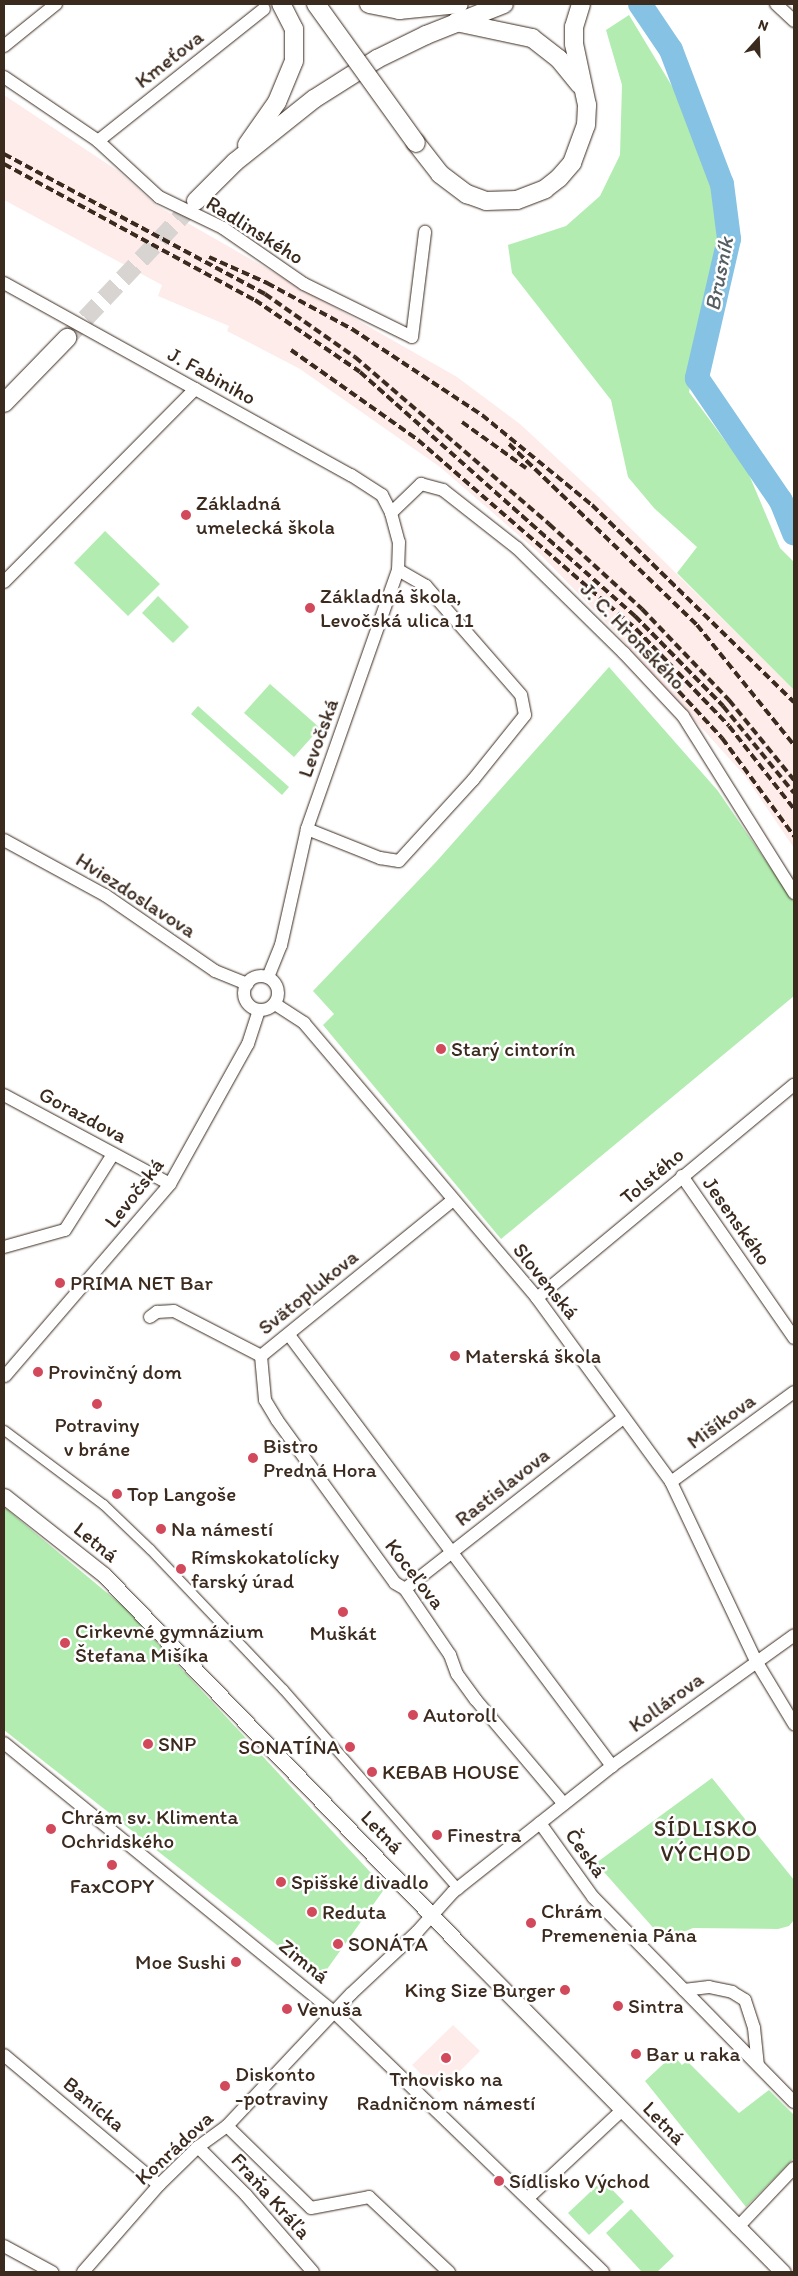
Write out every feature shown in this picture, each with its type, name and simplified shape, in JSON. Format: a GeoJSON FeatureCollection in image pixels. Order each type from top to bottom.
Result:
{"type":"FeatureCollection","features":[{"type":"Feature","properties":{"kind":"main road"},"geometry":{"type":"LineString","coordinates":[[235,162],[277,102],[294,61],[294,29],[281,4]]}},
{"type":"Feature","properties":{"kind":"main road"},"geometry":{"type":"LineString","coordinates":[[316,4],[440,174],[467,194],[486,200],[517,200],[545,189],[572,163],[586,124],[586,106],[574,44],[574,27],[581,4]]}},
{"type":"Feature","properties":{"kind":"main road"},"geometry":{"type":"LineString","coordinates":[[369,4],[399,10],[459,4]]}},
{"type":"Feature","properties":{"kind":"main road"},"geometry":{"type":"LineString","coordinates":[[196,201],[235,162],[314,99],[377,60],[456,22],[504,4]]}},
{"type":"Feature","properties":{"kind":"main road"},"geometry":{"type":"LineString","coordinates":[[456,22],[532,38],[559,59],[582,87]]}},
{"type":"Feature","properties":{"kind":"main road"},"geometry":{"type":"LineString","coordinates":[[4,403],[67,338]]}},
{"type":"Feature","properties":{"kind":"street"},"geometry":{"type":"LineString","coordinates":[[4,46],[56,4]]}},
{"type":"Feature","properties":{"kind":"street"},"geometry":{"type":"LineString","coordinates":[[776,4],[794,20]]}},
{"type":"Feature","properties":{"kind":"street","name":"Kmeťova"},"geometry":{"type":"LineString","coordinates":[[98,141],[264,10]]}},
{"type":"Feature","properties":{"kind":"street","name":"Radlinského"},"geometry":{"type":"LineString","coordinates":[[4,77],[98,141],[159,197],[223,228],[304,284],[412,337],[425,232]]}},
{"type":"Feature","properties":{"kind":"street","name":"J. Fabiniho"},"geometry":{"type":"LineString","coordinates":[[4,283],[366,485],[382,495],[391,513]]}},
{"type":"Feature","properties":{"kind":"street"},"geometry":{"type":"LineString","coordinates":[[4,582],[195,389]]}},
{"type":"Feature","properties":{"kind":"street","name":"J. C. Hronského"},"geometry":{"type":"LineString","coordinates":[[391,513],[421,484],[443,490],[517,548],[624,652],[683,716],[794,893]]}},
{"type":"Feature","properties":{"kind":"street","name":"Levočská"},"geometry":{"type":"LineString","coordinates":[[268,978],[281,945],[307,829],[398,570],[399,542],[391,513]]}},
{"type":"Feature","properties":{"kind":"street"},"geometry":{"type":"LineString","coordinates":[[307,829],[380,858],[400,861],[467,788],[525,715],[520,696],[426,586],[398,570]]}},
{"type":"Feature","properties":{"kind":"street","name":"Hviezdoslavova"},"geometry":{"type":"LineString","coordinates":[[4,840],[105,895],[215,971],[247,984]]}},
{"type":"Feature","properties":{"kind":"street"},"geometry":{"type":"LineString","coordinates":[[256,977],[268,978],[278,989],[275,1004],[259,1011],[245,1001],[247,984],[256,977]]}},
{"type":"Feature","properties":{"kind":"street","name":"Slovenská"},"geometry":{"type":"LineString","coordinates":[[275,1004],[304,1023],[537,1298],[671,1482],[756,1661],[794,1724]]}},
{"type":"Feature","properties":{"kind":"street","name":"Levočská"},"geometry":{"type":"LineString","coordinates":[[5,1376],[170,1184],[248,1044],[259,1011]]}},
{"type":"Feature","properties":{"kind":"street","name":"Tolstého"},"geometry":{"type":"LineString","coordinates":[[537,1298],[794,1085]]}},
{"type":"Feature","properties":{"kind":"street","name":"Gorazdova"},"geometry":{"type":"LineString","coordinates":[[4,1095],[170,1184]]}},
{"type":"Feature","properties":{"kind":"street"},"geometry":{"type":"LineString","coordinates":[[4,1246],[65,1230],[113,1154]]}},
{"type":"Feature","properties":{"kind":"street","name":"Jesenského"},"geometry":{"type":"LineString","coordinates":[[682,1176],[794,1338]]}},
{"type":"Feature","properties":{"kind":"street","name":"Svätoplukova"},"geometry":{"type":"LineString","coordinates":[[150,1317],[157,1312],[174,1311],[261,1356],[453,1200]]}},
{"type":"Feature","properties":{"kind":"street","name":"Koceľova"},"geometry":{"type":"LineString","coordinates":[[289,1335],[612,1766]]}},
{"type":"Feature","properties":{"kind":"street","name":"Koceľova"},"geometry":{"type":"LineString","coordinates":[[261,1356],[265,1400],[277,1420],[395,1583],[405,1589],[450,1655],[457,1674],[476,1700],[564,1804]]}},
{"type":"Feature","properties":{"kind":"street","name":"Mišíkova"},"geometry":{"type":"LineString","coordinates":[[671,1482],[794,1392]]}},
{"type":"Feature","properties":{"kind":"street","name":"Rastislavova"},"geometry":{"type":"LineString","coordinates":[[405,1589],[624,1417]]}},
{"type":"Feature","properties":{"kind":"street","name":"Letná"},"geometry":{"type":"LineString","coordinates":[[4,1430],[103,1504],[150,1549],[283,1689],[458,1889]]}},
{"type":"Feature","properties":{"kind":"street","name":"Letná"},"geometry":{"type":"LineString","coordinates":[[4,1496],[104,1575],[736,2228],[783,2272]]}},
{"type":"Feature","properties":{"kind":"street","name":"Kollárova"},"geometry":{"type":"LineString","coordinates":[[433,1916],[458,1889],[612,1766],[794,1635]]}},
{"type":"Feature","properties":{"kind":"street","name":"Zimná"},"geometry":{"type":"LineString","coordinates":[[4,1743],[334,2012],[603,2272]]}},
{"type":"Feature","properties":{"kind":"street","name":"Česká"},"geometry":{"type":"LineString","coordinates":[[540,1823],[593,1897],[794,2102]]}},
{"type":"Feature","properties":{"kind":"street","name":"Konrádova"},"geometry":{"type":"LineString","coordinates":[[83,2272],[159,2186],[198,2147],[227,2126],[334,2012],[433,1916]]}},
{"type":"Feature","properties":{"kind":"street"},"geometry":{"type":"LineString","coordinates":[[684,1990],[709,1987],[732,1992],[745,2000],[754,2028],[758,2065]]}},
{"type":"Feature","properties":{"kind":"street","name":"Banícka"},"geometry":{"type":"LineString","coordinates":[[4,2054],[159,2186]]}},
{"type":"Feature","properties":{"kind":"street"},"geometry":{"type":"LineString","coordinates":[[528,2198],[622,2110]]}},
{"type":"Feature","properties":{"kind":"street","name":"Fraňa Kráľa"},"geometry":{"type":"LineString","coordinates":[[227,2126],[310,2208],[369,2197],[449,2272]]}},
{"type":"Feature","properties":{"kind":"street","name":"Fraňa Kráľa"},"geometry":{"type":"LineString","coordinates":[[198,2147],[246,2195],[313,2272]]}},
{"type":"Feature","properties":{"kind":"street"},"geometry":{"type":"LineString","coordinates":[[736,2228],[794,2168]]}},
{"type":"Feature","properties":{"kind":"street"},"geometry":{"type":"LineString","coordinates":[[4,2246],[52,2272]]}},
{"type":"Feature","properties":{"kind":"shaded area"},"geometry":{"type":"Polygon","coordinates":[[[4,95],[118,171],[156,205],[457,377],[520,424],[600,498],[794,690],[794,848],[745,776],[617,634],[538,552],[440,467],[300,369],[227,331],[229,326],[158,296],[162,285],[4,200],[4,95]]]}},
{"type":"Feature","properties":{"kind":"shaded area","name":"Trhovisko na Radničnom námestí"},"geometry":{"type":"Polygon","coordinates":[[[453,2025],[480,2051],[439,2092],[412,2065],[453,2025]]]}},
{"type":"Feature","properties":{"kind":"green space"},"geometry":{"type":"Polygon","coordinates":[[[629,15],[684,106],[726,224],[689,392],[747,470],[780,548],[794,562],[794,690],[677,573],[697,547],[654,508],[628,477],[611,400],[512,273],[508,245],[566,226],[600,196],[620,155],[622,85],[606,30],[629,15]]]}},
{"type":"Feature","properties":{"kind":"green space"},"geometry":{"type":"Polygon","coordinates":[[[105,531],[160,584],[128,616],[74,563],[105,531]]]}},
{"type":"Feature","properties":{"kind":"green space"},"geometry":{"type":"Polygon","coordinates":[[[158,596],[189,627],[173,643],[142,613],[158,596]]]}},
{"type":"Feature","properties":{"kind":"green space"},"geometry":{"type":"Polygon","coordinates":[[[609,667],[718,791],[794,902],[794,996],[501,1239],[323,1025],[334,1014],[313,991],[436,862],[609,667]]]}},
{"type":"Feature","properties":{"kind":"green space"},"geometry":{"type":"Polygon","coordinates":[[[270,684],[320,728],[294,757],[244,713],[270,684]]]}},
{"type":"Feature","properties":{"kind":"green space"},"geometry":{"type":"Polygon","coordinates":[[[198,706],[289,787],[282,795],[191,714],[198,706]]]}},
{"type":"Feature","properties":{"kind":"green space"},"geometry":{"type":"Polygon","coordinates":[[[4,1507],[124,1607],[385,1888],[320,1979],[4,1730],[4,1507]]]}},
{"type":"Feature","properties":{"kind":"green space"},"geometry":{"type":"Polygon","coordinates":[[[712,1778],[794,1880],[794,1920],[789,1926],[778,1929],[693,1928],[664,1940],[596,1863],[712,1778]]]}},
{"type":"Feature","properties":{"kind":"green space"},"geometry":{"type":"Polygon","coordinates":[[[673,2055],[682,2065],[687,2061],[739,2113],[769,2090],[794,2115],[794,2158],[746,2207],[645,2081],[673,2055]]]}},
{"type":"Feature","properties":{"kind":"green space"},"geometry":{"type":"Polygon","coordinates":[[[603,2180],[624,2202],[589,2235],[568,2213],[603,2180]]]}},
{"type":"Feature","properties":{"kind":"green space"},"geometry":{"type":"Polygon","coordinates":[[[631,2209],[674,2256],[657,2272],[642,2272],[606,2233],[631,2209]]]}},
{"type":"Feature","properties":{"kind":"waterway","name":"Brusník"},"geometry":{"type":"LineString","coordinates":[[640,4],[671,50],[722,184],[729,239],[697,378],[781,501],[794,534]]}},
{"type":"Feature","properties":{"kind":"tunnel"},"geometry":{"type":"LineString","coordinates":[[67,338],[196,201]]}},
{"type":"Feature","properties":{"kind":"railway"},"geometry":{"type":"LineString","coordinates":[[4,154],[265,294],[355,357],[549,524],[642,609],[729,700],[794,780]]}},
{"type":"Feature","properties":{"kind":"railway"},"geometry":{"type":"LineString","coordinates":[[4,164],[255,300],[360,372],[635,616],[723,706],[794,793]]}},
{"type":"Feature","properties":{"kind":"railway"},"geometry":{"type":"LineString","coordinates":[[209,257],[267,283],[352,329],[482,415],[592,505],[794,702]]}},
{"type":"Feature","properties":{"kind":"railway"},"geometry":{"type":"LineString","coordinates":[[291,350],[418,440],[636,629],[729,726],[794,809]]}},
{"type":"Feature","properties":{"kind":"railway"},"geometry":{"type":"LineString","coordinates":[[462,422],[526,468]]}},
{"type":"Feature","properties":{"kind":"railway"},"geometry":{"type":"LineString","coordinates":[[509,444],[697,625],[794,745]]}},
{"type":"Feature","properties":{"kind":"railway"},"geometry":{"type":"LineString","coordinates":[[619,621],[646,656],[722,738],[794,836]]}},
{"type":"Feature","properties":{"kind":"place","name":"Základná umelecká škola"},"geometry":{"type":"Point","coordinates":[186,515]}},
{"type":"Feature","properties":{"kind":"place","name":"Základná škola, Levočská ulica 11"},"geometry":{"type":"Point","coordinates":[310,608]}},
{"type":"Feature","properties":{"kind":"place","name":"Starý cintorín"},"geometry":{"type":"Point","coordinates":[441,1049]}},
{"type":"Feature","properties":{"kind":"place","name":"PRIMA NET Bar"},"geometry":{"type":"Point","coordinates":[60,1283]}},
{"type":"Feature","properties":{"kind":"place","name":"Materská škola"},"geometry":{"type":"Point","coordinates":[455,1356]}},
{"type":"Feature","properties":{"kind":"place","name":"Provinčný dom"},"geometry":{"type":"Point","coordinates":[38,1372]}},
{"type":"Feature","properties":{"kind":"place","name":"Potraviny v bráne"},"geometry":{"type":"Point","coordinates":[97,1404]}},
{"type":"Feature","properties":{"kind":"place","name":"Bistro Predná Hora"},"geometry":{"type":"Point","coordinates":[253,1458]}},
{"type":"Feature","properties":{"kind":"place","name":"Top Langoše"},"geometry":{"type":"Point","coordinates":[117,1494]}},
{"type":"Feature","properties":{"kind":"place","name":"Na námestí"},"geometry":{"type":"Point","coordinates":[161,1529]}},
{"type":"Feature","properties":{"kind":"place","name":"Rímskokatolícky farský úrad"},"geometry":{"type":"Point","coordinates":[181,1569]}},
{"type":"Feature","properties":{"kind":"place","name":"Muškát"},"geometry":{"type":"Point","coordinates":[343,1612]}},
{"type":"Feature","properties":{"kind":"place","name":"Cirkevné gymnázium Štefana Mišíka"},"geometry":{"type":"Point","coordinates":[65,1643]}},
{"type":"Feature","properties":{"kind":"place","name":"Autoroll"},"geometry":{"type":"Point","coordinates":[413,1715]}},
{"type":"Feature","properties":{"kind":"place","name":"SNP"},"geometry":{"type":"Point","coordinates":[148,1744]}},
{"type":"Feature","properties":{"kind":"place","name":"SONATÍNA"},"geometry":{"type":"Point","coordinates":[350,1747]}},
{"type":"Feature","properties":{"kind":"place","name":"KEBAB HOUSE"},"geometry":{"type":"Point","coordinates":[372,1772]}},
{"type":"Feature","properties":{"kind":"place","name":"Chrám sv. Klimenta Ochridského"},"geometry":{"type":"Point","coordinates":[51,1829]}},
{"type":"Feature","properties":{"kind":"place","name":"Finestra"},"geometry":{"type":"Point","coordinates":[437,1835]}},
{"type":"Feature","properties":{"kind":"place","name":"FaxCOPY"},"geometry":{"type":"Point","coordinates":[112,1865]}},
{"type":"Feature","properties":{"kind":"place","name":"Spišské divadlo"},"geometry":{"type":"Point","coordinates":[281,1882]}},
{"type":"Feature","properties":{"kind":"place","name":"Reduta"},"geometry":{"type":"Point","coordinates":[312,1912]}},
{"type":"Feature","properties":{"kind":"place","name":"Chrám Premenenia Pána"},"geometry":{"type":"Point","coordinates":[531,1923]}},
{"type":"Feature","properties":{"kind":"place","name":"SONÁTA"},"geometry":{"type":"Point","coordinates":[338,1944]}},
{"type":"Feature","properties":{"kind":"place","name":"Moe Sushi"},"geometry":{"type":"Point","coordinates":[236,1962]}},
{"type":"Feature","properties":{"kind":"place","name":"King Size Burger"},"geometry":{"type":"Point","coordinates":[565,1990]}},
{"type":"Feature","properties":{"kind":"place","name":"Sintra"},"geometry":{"type":"Point","coordinates":[618,2006]}},
{"type":"Feature","properties":{"kind":"place","name":"Venuša"},"geometry":{"type":"Point","coordinates":[287,2009]}},
{"type":"Feature","properties":{"kind":"place","name":"Bar u raka"},"geometry":{"type":"Point","coordinates":[636,2054]}},
{"type":"Feature","properties":{"kind":"place","name":"Trhovisko na Radničnom námestí"},"geometry":{"type":"Point","coordinates":[446,2058]}},
{"type":"Feature","properties":{"kind":"place","name":"Diskonto -potraviny"},"geometry":{"type":"Point","coordinates":[225,2086]}},
{"type":"Feature","properties":{"kind":"place","name":"Sídlisko Východ"},"geometry":{"type":"Point","coordinates":[499,2181]}},
{"type":"Feature","properties":{"kind":"district","name":"SÍDLISKO VÝCHOD"},"geometry":{"type":"Point","coordinates":[706,1840]}}]}
